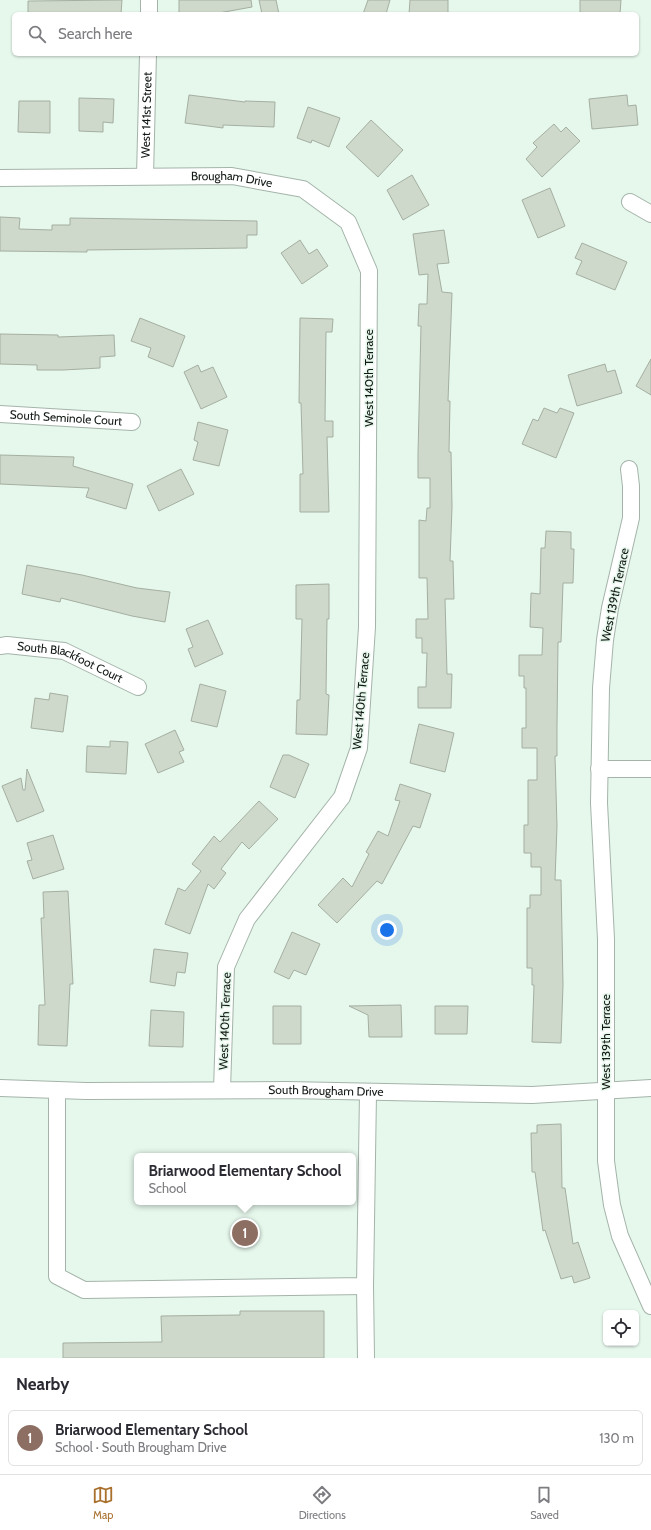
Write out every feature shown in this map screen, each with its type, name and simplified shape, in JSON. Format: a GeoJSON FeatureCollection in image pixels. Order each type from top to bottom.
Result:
{"type":"FeatureCollection","features":[{"type":"Feature","properties":{"kind":"street"},"geometry":{"type":"LineString","coordinates":[[149,0],[149,12]]}},
{"type":"Feature","properties":{"kind":"street","name":"West 141st Street"},"geometry":{"type":"LineString","coordinates":[[145,176],[148,56]]}},
{"type":"Feature","properties":{"kind":"street","name":"Brougham Drive"},"geometry":{"type":"LineString","coordinates":[[0,178],[232,176],[304,189],[348,222],[369,271],[369,321]]}},
{"type":"Feature","properties":{"kind":"street"},"geometry":{"type":"LineString","coordinates":[[630,202],[651,214]]}},
{"type":"Feature","properties":{"kind":"street","name":"West 140th Terrace"},"geometry":{"type":"LineString","coordinates":[[222,1090],[226,967],[247,918],[342,797],[359,748],[367,627],[369,321]]}},
{"type":"Feature","properties":{"kind":"street","name":"South Seminole Court"},"geometry":{"type":"LineString","coordinates":[[0,414],[132,422]]}},
{"type":"Feature","properties":{"kind":"street","name":"West 139th Terrace"},"geometry":{"type":"LineString","coordinates":[[629,469],[632,486],[631,518],[610,608],[605,640],[601,688],[599,769],[606,939],[606,1161],[612,1205],[620,1236],[651,1306]]}},
{"type":"Feature","properties":{"kind":"street","name":"South Blackfoot Court"},"geometry":{"type":"LineString","coordinates":[[0,646],[7,645],[64,651],[138,687]]}},
{"type":"Feature","properties":{"kind":"street"},"geometry":{"type":"LineString","coordinates":[[599,769],[651,769]]}},
{"type":"Feature","properties":{"kind":"street","name":"South Brougham Drive"},"geometry":{"type":"LineString","coordinates":[[0,1088],[57,1090],[222,1090],[532,1095],[651,1088]]}},
{"type":"Feature","properties":{"kind":"street"},"geometry":{"type":"LineString","coordinates":[[57,1090],[57,1276],[84,1290],[365,1286]]}},
{"type":"Feature","properties":{"kind":"street"},"geometry":{"type":"LineString","coordinates":[[366,1358],[365,1286],[368,1093]]}},
{"type":"Feature","properties":{"kind":"building"},"geometry":{"type":"Polygon","coordinates":[[[122,0],[121,12],[28,12],[28,1],[122,0]]]}},
{"type":"Feature","properties":{"kind":"building"},"geometry":{"type":"Polygon","coordinates":[[[179,0],[251,0],[252,7],[224,12],[179,12],[179,0]]]}},
{"type":"Feature","properties":{"kind":"building"},"geometry":{"type":"Polygon","coordinates":[[[259,0],[276,0],[279,12],[262,12],[259,0]]]}},
{"type":"Feature","properties":{"kind":"building"},"geometry":{"type":"Polygon","coordinates":[[[368,0],[390,0],[387,12],[364,12],[368,0]]]}},
{"type":"Feature","properties":{"kind":"building"},"geometry":{"type":"Polygon","coordinates":[[[410,0],[448,0],[448,12],[409,12],[410,0]]]}},
{"type":"Feature","properties":{"kind":"building"},"geometry":{"type":"Polygon","coordinates":[[[580,0],[621,0],[620,12],[580,12],[580,0]]]}},
{"type":"Feature","properties":{"kind":"building"},"geometry":{"type":"Polygon","coordinates":[[[189,95],[245,102],[275,102],[274,127],[223,125],[223,128],[185,123],[189,95]]]}},
{"type":"Feature","properties":{"kind":"building"},"geometry":{"type":"Polygon","coordinates":[[[627,95],[628,106],[636,105],[638,125],[592,129],[589,99],[627,95]]]}},
{"type":"Feature","properties":{"kind":"building"},"geometry":{"type":"Polygon","coordinates":[[[79,98],[114,99],[113,123],[103,122],[103,132],[79,131],[79,98]]]}},
{"type":"Feature","properties":{"kind":"building"},"geometry":{"type":"Polygon","coordinates":[[[19,101],[50,101],[50,133],[18,132],[19,101]]]}},
{"type":"Feature","properties":{"kind":"building"},"geometry":{"type":"Polygon","coordinates":[[[308,107],[340,118],[329,147],[312,140],[311,143],[297,138],[308,107]]]}},
{"type":"Feature","properties":{"kind":"building"},"geometry":{"type":"Polygon","coordinates":[[[371,120],[403,150],[378,177],[346,147],[371,120]]]}},
{"type":"Feature","properties":{"kind":"building"},"geometry":{"type":"Polygon","coordinates":[[[554,124],[561,132],[566,127],[580,141],[542,177],[526,159],[537,147],[533,143],[554,124]]]}},
{"type":"Feature","properties":{"kind":"building"},"geometry":{"type":"Polygon","coordinates":[[[412,175],[429,205],[403,220],[387,190],[412,175]]]}},
{"type":"Feature","properties":{"kind":"building"},"geometry":{"type":"Polygon","coordinates":[[[550,188],[565,226],[538,238],[522,200],[550,188]]]}},
{"type":"Feature","properties":{"kind":"building"},"geometry":{"type":"Polygon","coordinates":[[[0,217],[20,218],[19,229],[52,230],[52,225],[70,225],[70,218],[257,221],[257,235],[247,235],[247,248],[87,250],[87,252],[0,251],[0,217]]]}},
{"type":"Feature","properties":{"kind":"building"},"geometry":{"type":"Polygon","coordinates":[[[444,230],[449,263],[437,264],[442,292],[452,293],[448,401],[450,401],[449,452],[451,452],[452,507],[450,561],[453,561],[454,599],[445,599],[447,674],[452,674],[451,708],[418,708],[418,687],[426,687],[427,653],[422,653],[422,638],[416,638],[416,619],[428,619],[427,578],[419,578],[419,520],[426,521],[427,508],[430,508],[430,478],[418,478],[421,326],[418,326],[419,304],[427,304],[428,274],[419,275],[413,234],[444,230]]]}},
{"type":"Feature","properties":{"kind":"building"},"geometry":{"type":"Polygon","coordinates":[[[300,240],[309,254],[317,249],[328,266],[302,284],[281,253],[300,240]]]}},
{"type":"Feature","properties":{"kind":"building"},"geometry":{"type":"Polygon","coordinates":[[[582,243],[627,262],[615,290],[576,274],[582,261],[575,258],[582,243]]]}},
{"type":"Feature","properties":{"kind":"building"},"geometry":{"type":"Polygon","coordinates":[[[140,318],[185,336],[173,367],[148,357],[151,348],[131,341],[140,318]]]}},
{"type":"Feature","properties":{"kind":"building"},"geometry":{"type":"Polygon","coordinates":[[[300,318],[333,319],[332,332],[326,332],[325,421],[333,421],[333,437],[327,437],[329,512],[300,512],[300,474],[303,474],[301,403],[299,403],[300,318]]]}},
{"type":"Feature","properties":{"kind":"building"},"geometry":{"type":"Polygon","coordinates":[[[0,334],[58,335],[58,337],[114,335],[115,356],[100,357],[100,368],[37,370],[37,365],[0,364],[0,334]]]}},
{"type":"Feature","properties":{"kind":"building"},"geometry":{"type":"Polygon","coordinates":[[[651,359],[651,395],[636,386],[651,359]]]}},
{"type":"Feature","properties":{"kind":"building"},"geometry":{"type":"Polygon","coordinates":[[[605,364],[607,372],[615,370],[622,393],[577,406],[568,375],[605,364]]]}},
{"type":"Feature","properties":{"kind":"building"},"geometry":{"type":"Polygon","coordinates":[[[198,365],[201,372],[213,367],[227,397],[201,409],[184,372],[198,365]]]}},
{"type":"Feature","properties":{"kind":"building"},"geometry":{"type":"Polygon","coordinates":[[[544,408],[557,413],[560,408],[574,413],[556,458],[522,444],[533,419],[538,421],[544,408]]]}},
{"type":"Feature","properties":{"kind":"building"},"geometry":{"type":"Polygon","coordinates":[[[198,422],[228,430],[219,466],[193,460],[198,442],[194,440],[198,422]]]}},
{"type":"Feature","properties":{"kind":"building"},"geometry":{"type":"Polygon","coordinates":[[[0,455],[74,457],[73,466],[133,484],[126,509],[86,497],[89,488],[0,484],[0,455]]]}},
{"type":"Feature","properties":{"kind":"building"},"geometry":{"type":"Polygon","coordinates":[[[181,469],[194,494],[159,511],[147,486],[181,469]]]}},
{"type":"Feature","properties":{"kind":"building"},"geometry":{"type":"Polygon","coordinates":[[[546,531],[571,532],[571,549],[574,549],[573,583],[563,583],[561,642],[558,642],[557,756],[555,756],[557,826],[555,880],[561,880],[563,985],[561,1043],[532,1042],[534,985],[532,985],[532,968],[527,968],[527,908],[530,908],[530,895],[541,895],[541,867],[531,867],[531,853],[524,853],[524,825],[528,825],[528,780],[537,780],[537,748],[522,748],[522,728],[526,728],[526,688],[524,688],[524,676],[519,676],[519,655],[542,655],[543,628],[530,627],[531,593],[540,594],[541,548],[545,548],[546,531]]]}},
{"type":"Feature","properties":{"kind":"building"},"geometry":{"type":"Polygon","coordinates":[[[27,565],[82,575],[137,588],[170,592],[165,622],[132,616],[61,598],[60,602],[22,594],[27,565]]]}},
{"type":"Feature","properties":{"kind":"building"},"geometry":{"type":"Polygon","coordinates":[[[329,584],[326,694],[329,695],[327,735],[296,734],[297,700],[300,700],[302,619],[296,619],[296,585],[329,584]]]}},
{"type":"Feature","properties":{"kind":"building"},"geometry":{"type":"Polygon","coordinates":[[[208,620],[223,654],[195,667],[188,649],[193,647],[186,629],[208,620]]]}},
{"type":"Feature","properties":{"kind":"building"},"geometry":{"type":"Polygon","coordinates":[[[200,684],[226,691],[217,727],[191,721],[200,684]]]}},
{"type":"Feature","properties":{"kind":"building"},"geometry":{"type":"Polygon","coordinates":[[[50,693],[68,696],[63,732],[31,728],[35,698],[49,700],[50,693]]]}},
{"type":"Feature","properties":{"kind":"building"},"geometry":{"type":"Polygon","coordinates":[[[419,724],[454,733],[445,772],[410,763],[419,724]]]}},
{"type":"Feature","properties":{"kind":"building"},"geometry":{"type":"Polygon","coordinates":[[[175,730],[184,750],[179,752],[184,762],[158,773],[145,744],[175,730]]]}},
{"type":"Feature","properties":{"kind":"building"},"geometry":{"type":"Polygon","coordinates":[[[110,741],[128,742],[126,774],[86,772],[87,746],[110,747],[110,741]]]}},
{"type":"Feature","properties":{"kind":"building"},"geometry":{"type":"Polygon","coordinates":[[[283,755],[289,755],[309,764],[295,798],[270,787],[283,755]]]}},
{"type":"Feature","properties":{"kind":"building"},"geometry":{"type":"Polygon","coordinates":[[[27,769],[44,811],[17,822],[2,786],[21,778],[23,790],[25,790],[27,769]]]}},
{"type":"Feature","properties":{"kind":"building"},"geometry":{"type":"Polygon","coordinates":[[[400,784],[431,794],[420,828],[413,826],[382,884],[377,881],[337,923],[318,905],[343,878],[352,887],[369,854],[366,852],[378,831],[388,836],[400,801],[395,800],[400,784]]]}},
{"type":"Feature","properties":{"kind":"building"},"geometry":{"type":"Polygon","coordinates":[[[259,801],[278,819],[249,849],[242,842],[221,869],[226,873],[214,889],[208,884],[190,934],[165,924],[178,888],[185,891],[201,871],[192,864],[214,836],[220,842],[259,801]]]}},
{"type":"Feature","properties":{"kind":"building"},"geometry":{"type":"Polygon","coordinates":[[[53,835],[64,869],[33,879],[27,861],[32,860],[27,843],[53,835]]]}},
{"type":"Feature","properties":{"kind":"building"},"geometry":{"type":"Polygon","coordinates":[[[68,891],[73,984],[70,984],[67,1046],[38,1045],[39,1005],[45,1005],[41,918],[44,918],[43,892],[68,891]]]}},
{"type":"Feature","properties":{"kind":"building"},"geometry":{"type":"Polygon","coordinates":[[[292,932],[320,944],[306,975],[294,970],[289,979],[274,972],[292,932]]]}},
{"type":"Feature","properties":{"kind":"building"},"geometry":{"type":"Polygon","coordinates":[[[154,949],[188,953],[185,973],[177,972],[175,986],[150,982],[154,949]]]}},
{"type":"Feature","properties":{"kind":"building"},"geometry":{"type":"Polygon","coordinates":[[[401,1005],[402,1037],[369,1037],[368,1015],[349,1006],[401,1005]]]}},
{"type":"Feature","properties":{"kind":"building"},"geometry":{"type":"Polygon","coordinates":[[[273,1006],[301,1006],[301,1044],[273,1044],[273,1006]]]}},
{"type":"Feature","properties":{"kind":"building"},"geometry":{"type":"Polygon","coordinates":[[[435,1006],[468,1006],[467,1034],[435,1034],[435,1006]]]}},
{"type":"Feature","properties":{"kind":"building"},"geometry":{"type":"Polygon","coordinates":[[[151,1010],[184,1012],[183,1047],[149,1046],[151,1010]]]}},
{"type":"Feature","properties":{"kind":"building"},"geometry":{"type":"Polygon","coordinates":[[[561,1124],[562,1188],[565,1188],[573,1244],[578,1242],[590,1278],[574,1283],[572,1276],[561,1279],[545,1230],[543,1231],[535,1172],[532,1172],[531,1133],[537,1133],[537,1125],[561,1124]]]}},
{"type":"Feature","properties":{"kind":"building"},"geometry":{"type":"Polygon","coordinates":[[[240,1311],[324,1311],[324,1358],[63,1358],[63,1343],[162,1342],[161,1316],[240,1315],[240,1311]]]}},
{"type":"Feature","properties":{"kind":"place","name":"Briarwood Elementary School"},"geometry":{"type":"Point","coordinates":[245,1233]}}]}
